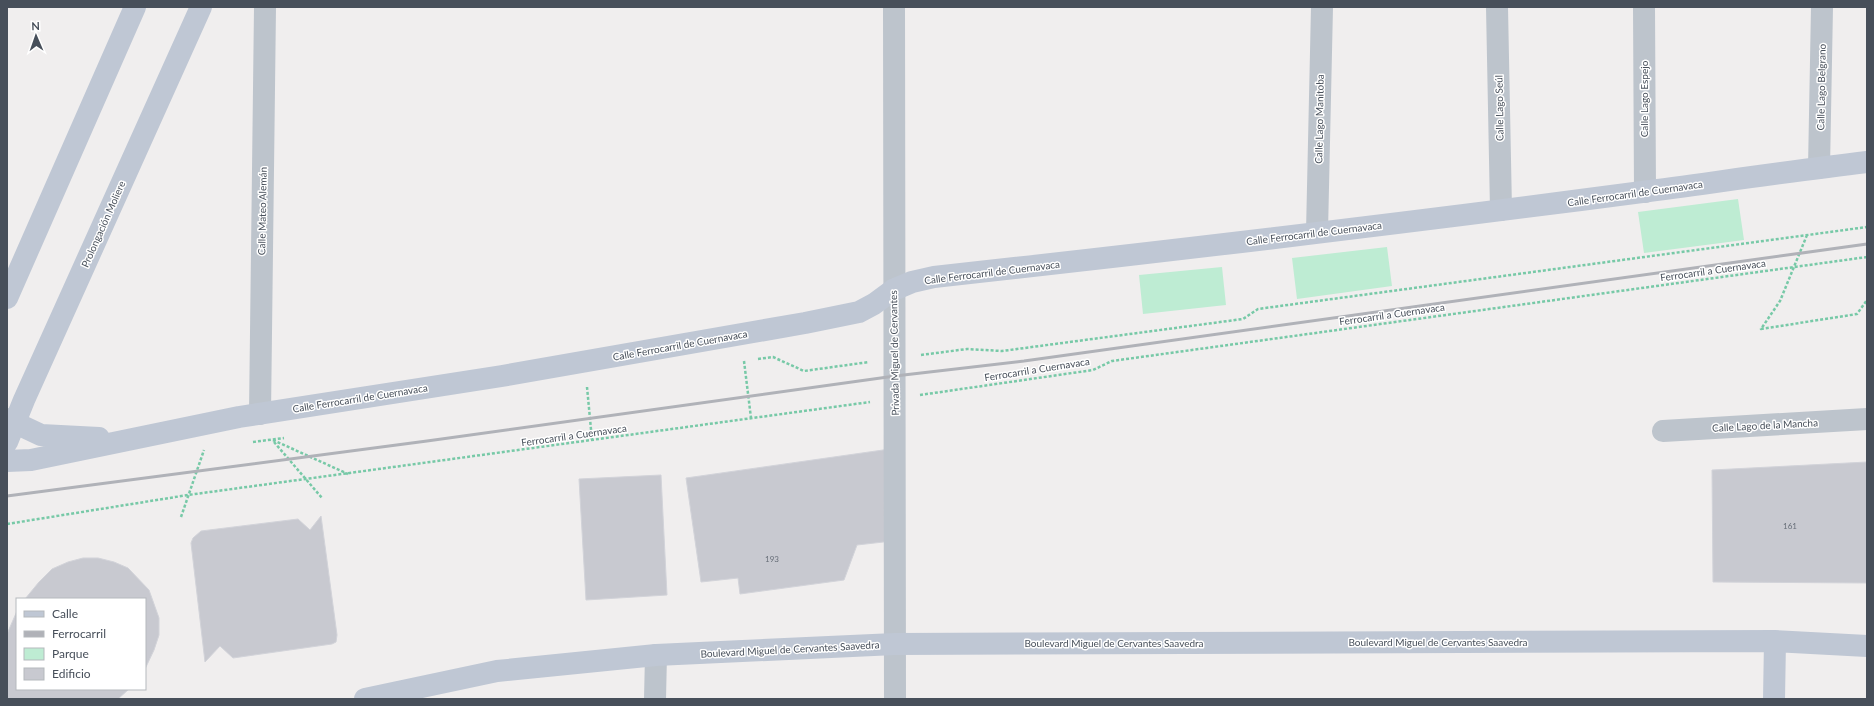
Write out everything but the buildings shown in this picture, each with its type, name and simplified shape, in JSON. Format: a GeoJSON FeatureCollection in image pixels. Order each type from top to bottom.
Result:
{"type":"FeatureCollection","features":[{"type":"Feature","properties":{"kind":"street"},"geometry":{"type":"LineString","coordinates":[[7,298],[135,7]]}},
{"type":"Feature","properties":{"kind":"street","name":"Prolongación Moliere"},"geometry":{"type":"LineString","coordinates":[[7,442],[11,420],[201,7]]}},
{"type":"Feature","properties":{"kind":"street","name":"Calle Mateo Alemán"},"geometry":{"type":"LineString","coordinates":[[260,414],[265,7]]}},
{"type":"Feature","properties":{"kind":"street","name":"Privada Miguel de Cervantes"},"geometry":{"type":"LineString","coordinates":[[894,7],[893,290],[895,699]]}},
{"type":"Feature","properties":{"kind":"street","name":"Calle Lago Manitoba"},"geometry":{"type":"LineString","coordinates":[[1316,232],[1322,7]]}},
{"type":"Feature","properties":{"kind":"street","name":"Calle Lago Seúl"},"geometry":{"type":"LineString","coordinates":[[1497,7],[1501,210]]}},
{"type":"Feature","properties":{"kind":"street","name":"Calle Lago Espejo"},"geometry":{"type":"LineString","coordinates":[[1644,7],[1645,192]]}},
{"type":"Feature","properties":{"kind":"street","name":"Calle Lago Belgrano"},"geometry":{"type":"LineString","coordinates":[[1819,168],[1822,7]]}},
{"type":"Feature","properties":{"kind":"street","name":"Calle Ferrocarril de Cuernavaca"},"geometry":{"type":"LineString","coordinates":[[7,462],[31,460],[260,414],[502,376],[805,323],[858,312],[874,304],[893,290],[912,282],[934,277],[1206,247],[1316,232],[1645,192],[1867,162]]}},
{"type":"Feature","properties":{"kind":"street","name":"Calle Lago de la Mancha"},"geometry":{"type":"LineString","coordinates":[[1663,431],[1867,419]]}},
{"type":"Feature","properties":{"kind":"street","name":"Calle Ferrocarril de Cuernavaca"},"geometry":{"type":"LineString","coordinates":[[11,420],[41,435],[130,439]]}},
{"type":"Feature","properties":{"kind":"street"},"geometry":{"type":"LineString","coordinates":[[1774,699],[1775,641]]}},
{"type":"Feature","properties":{"kind":"street","name":"Boulevard Miguel de Cervantes Saavedra"},"geometry":{"type":"LineString","coordinates":[[365,699],[497,672],[656,655],[895,644],[1775,641],[1867,646]]}},
{"type":"Feature","properties":{"kind":"street"},"geometry":{"type":"LineString","coordinates":[[655,699],[656,655]]}},
{"type":"Feature","properties":{"kind":"path"},"geometry":{"type":"LineString","coordinates":[[921,355],[967,349],[1002,351],[1243,319],[1258,309],[1867,227]]}},
{"type":"Feature","properties":{"kind":"path"},"geometry":{"type":"LineString","coordinates":[[1807,235],[1780,301],[1761,330],[1858,314],[1867,300]]}},
{"type":"Feature","properties":{"kind":"path","name":"Ferrocarril a Cuernavaca"},"geometry":{"type":"LineString","coordinates":[[922,395],[1093,370],[1112,361],[1867,257]]}},
{"type":"Feature","properties":{"kind":"path"},"geometry":{"type":"LineString","coordinates":[[744,361],[751,418]]}},
{"type":"Feature","properties":{"kind":"path"},"geometry":{"type":"LineString","coordinates":[[587,385],[592,440]]}},
{"type":"Feature","properties":{"kind":"path","name":"Ferrocarril a Cuernavaca"},"geometry":{"type":"LineString","coordinates":[[7,524],[188,495],[877,401]]}},
{"type":"Feature","properties":{"kind":"path"},"geometry":{"type":"LineString","coordinates":[[322,498],[272,440],[349,474]]}},
{"type":"Feature","properties":{"kind":"path"},"geometry":{"type":"LineString","coordinates":[[181,517],[204,449]]}},
{"type":"Feature","properties":{"kind":"green space"},"geometry":{"type":"Polygon","coordinates":[[[1738,199],[1744,240],[1644,253],[1638,212],[1738,199]]]}},
{"type":"Feature","properties":{"kind":"green space"},"geometry":{"type":"Polygon","coordinates":[[[1387,247],[1392,286],[1297,299],[1292,258],[1387,247]]]}},
{"type":"Feature","properties":{"kind":"green space"},"geometry":{"type":"Polygon","coordinates":[[[1222,267],[1226,305],[1143,314],[1139,275],[1222,267]]]}},
{"type":"Feature","properties":{"kind":"railway"},"geometry":{"type":"LineString","coordinates":[[7,496],[427,441],[895,376],[1024,361],[1867,244]]}}]}
